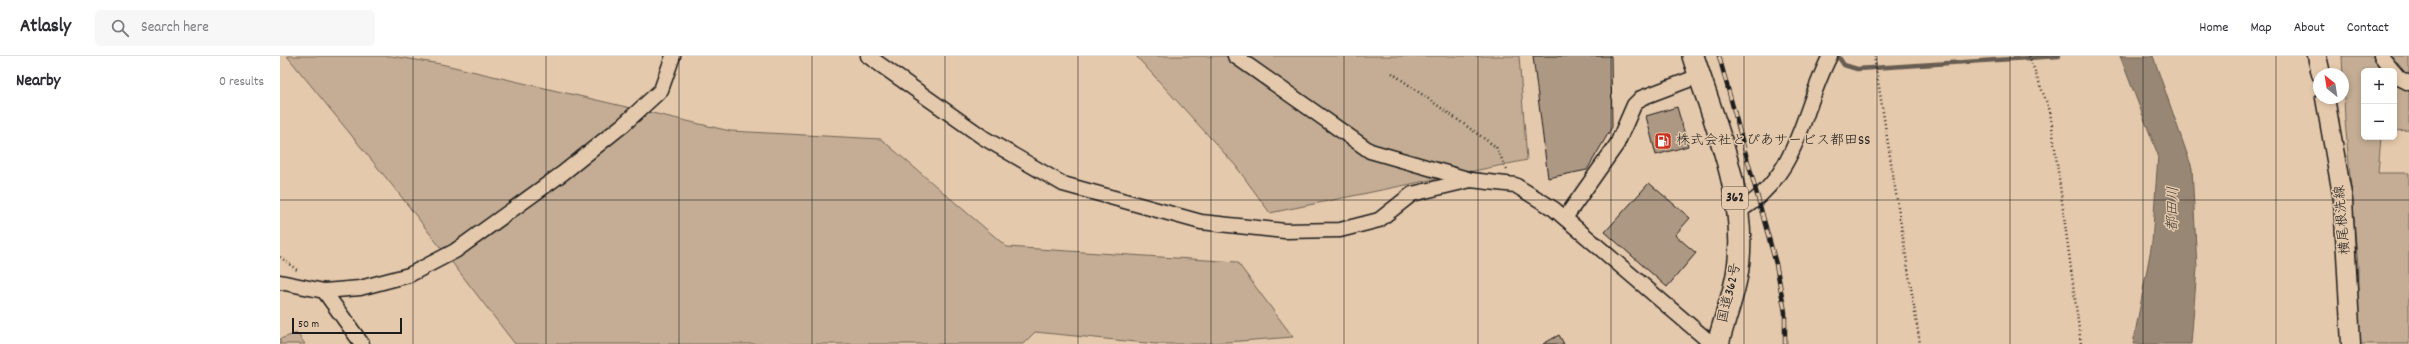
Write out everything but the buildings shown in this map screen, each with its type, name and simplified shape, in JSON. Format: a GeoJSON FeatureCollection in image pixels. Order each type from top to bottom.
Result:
{"type":"FeatureCollection","features":[{"type":"Feature","properties":{"kind":"highway","name":"国道362号"},"geometry":{"type":"LineString","coordinates":[[1693,56],[1728,163],[1738,212],[1738,268],[1718,344]]}},
{"type":"Feature","properties":{"kind":"main road"},"geometry":{"type":"LineString","coordinates":[[2317,56],[2320,68]]}},
{"type":"Feature","properties":{"kind":"main road","name":"横尾根洗線"},"geometry":{"type":"LineString","coordinates":[[2326,104],[2343,200],[2351,344]]}},
{"type":"Feature","properties":{"kind":"street"},"geometry":{"type":"LineString","coordinates":[[280,282],[324,291],[360,288],[409,276],[455,251],[563,173],[623,126],[661,90],[673,56]]}},
{"type":"Feature","properties":{"kind":"street"},"geometry":{"type":"LineString","coordinates":[[868,56],[984,138],[1063,184],[1202,222],[1285,231],[1340,230],[1379,220],[1412,194],[1471,180]]}},
{"type":"Feature","properties":{"kind":"street"},"geometry":{"type":"LineString","coordinates":[[1235,56],[1370,151],[1471,180],[1515,185],[1554,209],[1712,344]]}},
{"type":"Feature","properties":{"kind":"street"},"geometry":{"type":"LineString","coordinates":[[1738,212],[1758,201],[1780,176],[1796,143],[1830,56]]}},
{"type":"Feature","properties":{"kind":"street"},"geometry":{"type":"LineString","coordinates":[[2381,56],[2391,68]]}},
{"type":"Feature","properties":{"kind":"street"},"geometry":{"type":"LineString","coordinates":[[1565,218],[1617,144],[1634,105],[1641,98],[1699,76]]}},
{"type":"Feature","properties":{"kind":"street"},"geometry":{"type":"LineString","coordinates":[[2397,76],[2409,82]]}},
{"type":"Feature","properties":{"kind":"street"},"geometry":{"type":"LineString","coordinates":[[324,291],[362,344]]}},
{"type":"Feature","properties":{"kind":"path"},"geometry":{"type":"LineString","coordinates":[[1874,56],[1920,344]]}},
{"type":"Feature","properties":{"kind":"path"},"geometry":{"type":"LineString","coordinates":[[2029,56],[2050,111],[2081,344]]}},
{"type":"Feature","properties":{"kind":"path"},"geometry":{"type":"LineString","coordinates":[[1392,73],[1496,147],[1515,185]]}},
{"type":"Feature","properties":{"kind":"shaded area"},"geometry":{"type":"Polygon","coordinates":[[[287,56],[391,56],[441,64],[730,131],[881,139],[1007,247],[1237,262],[1293,337],[1201,344],[1156,344],[1035,332],[1023,344],[515,344],[400,195],[287,56]]]}},
{"type":"Feature","properties":{"kind":"shaded area"},"geometry":{"type":"Polygon","coordinates":[[[1136,56],[1519,56],[1527,160],[1270,213],[1235,165],[1136,56]]]}},
{"type":"Feature","properties":{"kind":"shaded area"},"geometry":{"type":"Polygon","coordinates":[[[2342,56],[2409,56],[2409,130],[2397,131],[2397,68],[2361,68],[2361,140],[2381,140],[2378,173],[2409,173],[2409,344],[2357,344],[2358,265],[2344,104],[2349,104],[2349,68],[2343,68],[2342,56]]]}},
{"type":"Feature","properties":{"kind":"shaded area"},"geometry":{"type":"Polygon","coordinates":[[[297,333],[305,344],[280,344],[280,339],[297,333]]]}},
{"type":"Feature","properties":{"kind":"water","name":"都田川"},"geometry":{"type":"Polygon","coordinates":[[[2120,56],[2153,56],[2192,168],[2197,268],[2191,344],[2133,344],[2152,243],[2158,155],[2120,56]]]}},
{"type":"Feature","properties":{"kind":"waterway"},"geometry":{"type":"LineString","coordinates":[[1838,56],[1844,65],[1857,69],[2059,56]]}},
{"type":"Feature","properties":{"kind":"railway"},"geometry":{"type":"LineString","coordinates":[[1719,56],[1776,264],[1785,312],[1785,344]]}},
{"type":"Feature","properties":{"kind":"place","name":"株式会社とぴあサービス都田SS"},"geometry":{"type":"Point","coordinates":[1663,141]}}]}
